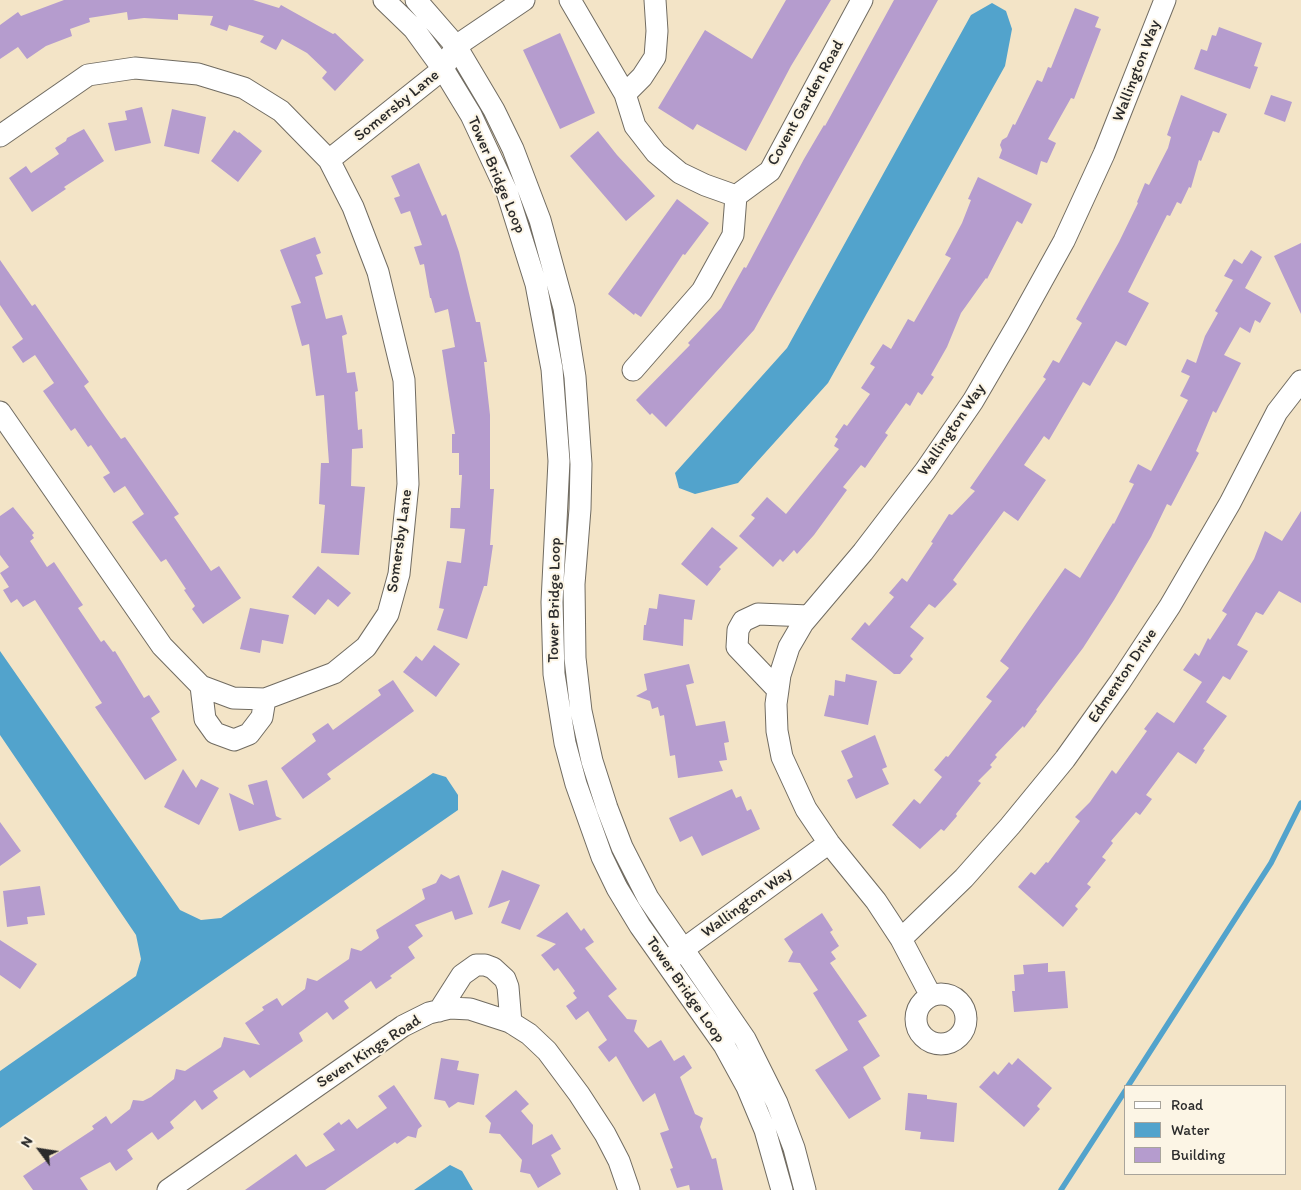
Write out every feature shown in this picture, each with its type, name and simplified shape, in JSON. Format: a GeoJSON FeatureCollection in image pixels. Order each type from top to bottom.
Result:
{"type":"FeatureCollection","features":[{"type":"Feature","properties":{"kind":"street","name":"Tower Bridge Loop"},"geometry":{"type":"LineString","coordinates":[[384,0],[414,29],[443,69],[471,115],[507,192],[528,256],[552,368],[559,461],[552,593],[553,664],[565,743],[576,784],[602,856],[640,926],[724,1045],[747,1087],[765,1130],[782,1190]]}},
{"type":"Feature","properties":{"kind":"street","name":"Tower Bridge Loop"},"geometry":{"type":"LineString","coordinates":[[416,0],[456,46],[490,103],[513,149],[540,220],[564,308],[575,377],[581,464],[580,509],[574,584],[575,658],[581,711],[592,761],[622,846],[648,898],[746,1039],[777,1102],[794,1148],[805,1190]]}},
{"type":"Feature","properties":{"kind":"street"},"geometry":{"type":"LineString","coordinates":[[456,46],[524,0]]}},
{"type":"Feature","properties":{"kind":"street"},"geometry":{"type":"LineString","coordinates":[[570,0],[625,94],[635,126],[656,153],[680,173],[705,185],[736,196],[733,235],[702,291],[633,370]]}},
{"type":"Feature","properties":{"kind":"street"},"geometry":{"type":"LineString","coordinates":[[625,94],[642,77],[655,57],[657,31],[655,0]]}},
{"type":"Feature","properties":{"kind":"street","name":"Covent Garden Road"},"geometry":{"type":"LineString","coordinates":[[736,196],[770,171],[862,0]]}},
{"type":"Feature","properties":{"kind":"street","name":"Wallington Way"},"geometry":{"type":"LineString","coordinates":[[931,996],[901,939],[876,901],[829,842],[806,809],[782,757],[777,731],[776,704],[778,690],[789,647],[809,616],[863,552],[925,471],[972,402],[1018,324],[1064,241],[1104,154],[1165,0]]}},
{"type":"Feature","properties":{"kind":"street","name":"Somersby Lane"},"geometry":{"type":"LineString","coordinates":[[329,160],[443,69],[456,46]]}},
{"type":"Feature","properties":{"kind":"street","name":"Somersby Lane"},"geometry":{"type":"LineString","coordinates":[[0,136],[88,74],[135,68],[198,74],[244,88],[281,111],[329,160],[353,207],[378,272],[404,380],[408,484],[399,574],[388,614],[366,647],[334,673],[265,699],[233,698],[201,686],[162,646],[0,412]]}},
{"type":"Feature","properties":{"kind":"street","name":"Edmenton Drive"},"geometry":{"type":"LineString","coordinates":[[901,939],[964,878],[1010,826],[1064,759],[1120,682],[1170,606],[1230,503],[1277,412],[1301,381]]}},
{"type":"Feature","properties":{"kind":"street"},"geometry":{"type":"LineString","coordinates":[[778,690],[737,647],[738,630],[743,621],[758,614],[809,616]]}},
{"type":"Feature","properties":{"kind":"street"},"geometry":{"type":"LineString","coordinates":[[201,686],[205,720],[215,733],[234,740],[249,734],[262,717],[265,699]]}},
{"type":"Feature","properties":{"kind":"street","name":"Wallington Way"},"geometry":{"type":"LineString","coordinates":[[666,962],[829,842]]}},
{"type":"Feature","properties":{"kind":"street"},"geometry":{"type":"LineString","coordinates":[[439,1011],[462,975],[476,965],[485,966],[493,968],[505,979],[508,987],[511,1023]]}},
{"type":"Feature","properties":{"kind":"street","name":"Seven Kings Road"},"geometry":{"type":"LineString","coordinates":[[168,1190],[404,1026],[450,1008],[470,1009],[511,1023],[529,1034],[546,1051],[579,1094],[610,1143],[619,1161],[629,1190]]}},
{"type":"Feature","properties":{"kind":"water"},"geometry":{"type":"Polygon","coordinates":[[[992,3],[1006,11],[1012,29],[1005,66],[828,383],[738,483],[695,494],[679,488],[675,473],[787,348],[971,15],[992,3]]]}},
{"type":"Feature","properties":{"kind":"water"},"geometry":{"type":"Polygon","coordinates":[[[0,651],[180,910],[201,920],[221,918],[433,773],[446,777],[458,795],[458,810],[0,1128],[0,1071],[136,976],[141,959],[136,935],[0,735],[0,651]]]}},
{"type":"Feature","properties":{"kind":"water"},"geometry":{"type":"Polygon","coordinates":[[[450,1165],[462,1171],[473,1190],[414,1190],[450,1165]]]}},
{"type":"Feature","properties":{"kind":"building"},"geometry":{"type":"Polygon","coordinates":[[[64,0],[253,0],[279,8],[281,5],[333,34],[335,33],[364,60],[335,91],[322,78],[327,72],[307,53],[282,39],[276,50],[260,42],[264,36],[229,25],[227,31],[210,25],[213,16],[178,14],[178,20],[144,18],[128,20],[127,12],[89,18],[90,22],[70,29],[72,36],[46,46],[27,59],[18,47],[0,59],[0,25],[18,12],[21,16],[64,0]]]}},
{"type":"Feature","properties":{"kind":"building"},"geometry":{"type":"Polygon","coordinates":[[[786,0],[831,0],[791,66],[746,151],[697,124],[693,130],[658,108],[705,30],[752,59],[786,0]]]}},
{"type":"Feature","properties":{"kind":"building"},"geometry":{"type":"Polygon","coordinates":[[[894,0],[938,0],[754,330],[666,427],[652,413],[650,415],[636,400],[690,345],[688,343],[721,308],[744,267],[746,268],[804,159],[825,126],[894,0]]]}},
{"type":"Feature","properties":{"kind":"building"},"geometry":{"type":"Polygon","coordinates":[[[1075,8],[1099,17],[1095,27],[1101,29],[1074,99],[1071,98],[1048,139],[1056,143],[1047,163],[1041,161],[1037,175],[999,158],[1002,150],[1000,145],[1002,140],[1007,137],[1013,124],[1015,125],[1037,80],[1042,82],[1048,67],[1051,68],[1075,8]]]}},
{"type":"Feature","properties":{"kind":"building"},"geometry":{"type":"Polygon","coordinates":[[[1219,27],[1262,43],[1254,66],[1258,67],[1250,89],[1194,69],[1201,49],[1207,51],[1212,35],[1216,36],[1219,27]]]}},
{"type":"Feature","properties":{"kind":"building"},"geometry":{"type":"Polygon","coordinates":[[[560,33],[595,113],[560,129],[523,50],[560,33]]]}},
{"type":"Feature","properties":{"kind":"building"},"geometry":{"type":"Polygon","coordinates":[[[1181,95],[1227,114],[1219,133],[1213,131],[1201,161],[1199,160],[1191,188],[1189,187],[1181,204],[1177,202],[1170,216],[1167,215],[1128,292],[1149,303],[1126,346],[1116,341],[1090,386],[1083,382],[1049,440],[1044,436],[1024,465],[1046,480],[1018,521],[1004,511],[953,580],[957,584],[935,608],[929,604],[910,627],[924,638],[910,656],[913,659],[900,674],[894,674],[851,639],[865,622],[869,626],[894,597],[889,593],[902,578],[907,582],[933,543],[931,542],[949,514],[952,515],[975,491],[970,488],[1046,379],[1043,377],[1053,360],[1059,363],[1082,323],[1076,319],[1119,242],[1138,203],[1145,183],[1149,185],[1168,148],[1171,137],[1167,135],[1181,95]]]}},
{"type":"Feature","properties":{"kind":"building"},"geometry":{"type":"Polygon","coordinates":[[[1271,95],[1292,102],[1285,122],[1264,114],[1271,95]]]}},
{"type":"Feature","properties":{"kind":"building"},"geometry":{"type":"Polygon","coordinates":[[[142,107],[151,143],[115,151],[108,123],[127,120],[125,111],[142,107]]]}},
{"type":"Feature","properties":{"kind":"building"},"geometry":{"type":"Polygon","coordinates":[[[172,109],[206,117],[199,154],[164,146],[172,109]]]}},
{"type":"Feature","properties":{"kind":"building"},"geometry":{"type":"Polygon","coordinates":[[[84,129],[104,161],[64,187],[66,189],[32,212],[9,178],[26,166],[31,173],[59,154],[55,148],[66,141],[67,138],[84,129]]]}},
{"type":"Feature","properties":{"kind":"building"},"geometry":{"type":"Polygon","coordinates":[[[234,130],[262,151],[238,182],[211,161],[234,130]]]}},
{"type":"Feature","properties":{"kind":"building"},"geometry":{"type":"Polygon","coordinates":[[[598,131],[617,155],[655,196],[626,221],[570,156],[598,131]]]}},
{"type":"Feature","properties":{"kind":"building"},"geometry":{"type":"Polygon","coordinates":[[[419,163],[442,216],[446,214],[459,252],[476,322],[480,322],[487,362],[484,362],[490,415],[490,489],[494,489],[490,545],[493,545],[487,586],[484,586],[467,639],[437,630],[444,609],[439,608],[447,561],[461,563],[465,529],[450,528],[451,508],[460,508],[462,475],[459,475],[459,453],[452,453],[452,434],[455,434],[442,350],[455,347],[448,309],[435,313],[430,298],[424,264],[420,265],[414,247],[422,245],[410,211],[401,214],[394,198],[400,196],[391,176],[419,163]]]}},
{"type":"Feature","properties":{"kind":"building"},"geometry":{"type":"Polygon","coordinates":[[[978,177],[1032,204],[1022,224],[1017,221],[987,279],[961,313],[947,347],[931,375],[934,377],[922,395],[918,392],[910,406],[906,403],[885,433],[888,435],[865,468],[861,465],[843,487],[847,490],[814,535],[797,554],[794,550],[783,562],[780,559],[773,567],[739,536],[755,518],[751,515],[767,497],[786,514],[839,449],[834,446],[838,439],[835,437],[844,424],[847,426],[870,394],[861,388],[875,367],[870,364],[883,344],[891,349],[908,319],[914,322],[951,258],[945,255],[962,223],[971,200],[968,199],[978,177]]]}},
{"type":"Feature","properties":{"kind":"building"},"geometry":{"type":"Polygon","coordinates":[[[677,199],[709,223],[685,255],[683,254],[641,317],[635,313],[634,315],[608,294],[677,199]]]}},
{"type":"Feature","properties":{"kind":"building"},"geometry":{"type":"Polygon","coordinates":[[[315,237],[321,253],[316,255],[323,274],[315,277],[326,319],[342,315],[347,334],[342,336],[347,373],[355,372],[358,391],[355,392],[358,430],[362,429],[363,448],[352,449],[351,486],[365,487],[359,555],[321,553],[325,505],[319,504],[321,463],[329,463],[324,395],[316,396],[309,344],[302,346],[291,306],[301,303],[280,250],[315,237]]]}},
{"type":"Feature","properties":{"kind":"building"},"geometry":{"type":"Polygon","coordinates":[[[1301,243],[1301,314],[1274,256],[1301,243]]]}},
{"type":"Feature","properties":{"kind":"building"},"geometry":{"type":"Polygon","coordinates":[[[1251,250],[1262,257],[1245,288],[1271,303],[1260,323],[1255,320],[1250,333],[1240,327],[1224,355],[1241,363],[1216,413],[1213,411],[1196,451],[1199,453],[1171,506],[1167,504],[1151,537],[1114,600],[1083,648],[1037,711],[1024,728],[1023,726],[995,755],[997,757],[990,765],[992,767],[978,781],[981,783],[956,814],[957,816],[944,831],[941,829],[920,849],[892,825],[914,799],[920,804],[942,777],[934,770],[946,756],[948,757],[992,701],[986,697],[1009,668],[1000,661],[1065,568],[1080,578],[1114,524],[1134,484],[1129,482],[1138,464],[1151,471],[1188,400],[1180,396],[1190,376],[1181,372],[1187,359],[1196,363],[1205,336],[1218,313],[1215,311],[1233,280],[1224,276],[1234,259],[1242,264],[1251,250]]]}},
{"type":"Feature","properties":{"kind":"building"},"geometry":{"type":"Polygon","coordinates":[[[0,260],[32,306],[35,304],[89,382],[84,386],[106,418],[121,439],[125,437],[179,514],[174,517],[211,571],[219,566],[241,598],[203,624],[192,609],[195,606],[184,590],[186,589],[166,559],[161,562],[132,522],[144,514],[125,486],[114,493],[103,477],[110,473],[91,445],[88,447],[75,428],[71,431],[43,391],[54,383],[35,355],[23,363],[12,347],[23,339],[0,305],[0,260]]]}},
{"type":"Feature","properties":{"kind":"building"},"geometry":{"type":"Polygon","coordinates":[[[13,507],[34,533],[32,535],[34,538],[30,541],[47,567],[54,562],[83,605],[78,608],[101,642],[104,640],[113,652],[115,651],[144,698],[149,695],[160,712],[151,718],[177,760],[145,780],[95,707],[102,703],[35,600],[23,607],[17,599],[11,603],[3,590],[9,587],[0,573],[9,567],[0,555],[0,516],[13,507]]]}},
{"type":"Feature","properties":{"kind":"building"},"geometry":{"type":"Polygon","coordinates":[[[1301,511],[1301,603],[1279,591],[1263,615],[1256,612],[1237,645],[1248,651],[1230,680],[1223,676],[1206,702],[1227,716],[1203,749],[1205,750],[1196,764],[1178,752],[1146,795],[1152,799],[1140,815],[1136,812],[1111,841],[1113,843],[1102,857],[1106,860],[1087,884],[1091,887],[1075,906],[1078,909],[1063,927],[1018,887],[1031,872],[1035,875],[1046,862],[1048,863],[1080,821],[1075,817],[1090,802],[1112,770],[1116,774],[1147,731],[1144,729],[1157,712],[1174,723],[1202,682],[1183,670],[1195,653],[1199,656],[1208,638],[1210,640],[1227,614],[1222,611],[1254,559],[1265,531],[1282,541],[1301,511]]]}},
{"type":"Feature","properties":{"kind":"building"},"geometry":{"type":"Polygon","coordinates":[[[712,527],[738,548],[719,567],[721,569],[707,586],[681,564],[712,527]]]}},
{"type":"Feature","properties":{"kind":"building"},"geometry":{"type":"Polygon","coordinates":[[[318,566],[351,593],[338,607],[328,599],[315,615],[292,597],[318,566]]]}},
{"type":"Feature","properties":{"kind":"building"},"geometry":{"type":"Polygon","coordinates":[[[659,594],[695,600],[692,620],[684,619],[683,646],[643,640],[644,625],[646,625],[649,608],[657,609],[659,594]]]}},
{"type":"Feature","properties":{"kind":"building"},"geometry":{"type":"Polygon","coordinates":[[[250,608],[289,615],[283,644],[262,640],[260,653],[240,649],[250,608]]]}},
{"type":"Feature","properties":{"kind":"building"},"geometry":{"type":"Polygon","coordinates":[[[434,645],[460,664],[436,697],[403,672],[416,656],[422,661],[434,645]]]}},
{"type":"Feature","properties":{"kind":"building"},"geometry":{"type":"Polygon","coordinates":[[[689,664],[694,683],[686,685],[696,726],[725,721],[729,742],[724,743],[727,760],[719,761],[723,771],[678,778],[675,755],[670,756],[664,715],[660,716],[658,707],[652,709],[650,701],[636,696],[647,690],[644,674],[689,664]]]}},
{"type":"Feature","properties":{"kind":"building"},"geometry":{"type":"Polygon","coordinates":[[[846,674],[877,681],[868,725],[824,716],[829,695],[834,696],[835,680],[845,682],[846,674]]]}},
{"type":"Feature","properties":{"kind":"building"},"geometry":{"type":"Polygon","coordinates":[[[393,680],[414,711],[327,774],[331,779],[303,799],[281,768],[316,741],[312,734],[328,723],[333,730],[381,695],[378,690],[393,680]]]}},
{"type":"Feature","properties":{"kind":"building"},"geometry":{"type":"Polygon","coordinates":[[[875,735],[887,767],[882,769],[889,784],[856,799],[847,780],[853,777],[841,751],[875,735]]]}},
{"type":"Feature","properties":{"kind":"building"},"geometry":{"type":"Polygon","coordinates":[[[183,769],[196,788],[201,779],[219,788],[199,825],[164,807],[183,769]]]}},
{"type":"Feature","properties":{"kind":"building"},"geometry":{"type":"Polygon","coordinates":[[[267,780],[276,816],[282,819],[239,831],[229,793],[254,805],[248,785],[267,780]]]}},
{"type":"Feature","properties":{"kind":"building"},"geometry":{"type":"Polygon","coordinates":[[[732,789],[736,798],[741,796],[747,811],[751,809],[760,829],[702,856],[692,836],[680,842],[669,818],[732,789]]]}},
{"type":"Feature","properties":{"kind":"building"},"geometry":{"type":"Polygon","coordinates":[[[0,822],[21,851],[0,866],[0,822]]]}},
{"type":"Feature","properties":{"kind":"building"},"geometry":{"type":"Polygon","coordinates":[[[502,870],[540,885],[520,930],[501,923],[510,900],[488,908],[502,870]]]}},
{"type":"Feature","properties":{"kind":"building"},"geometry":{"type":"Polygon","coordinates":[[[441,874],[450,879],[459,875],[473,914],[455,920],[452,911],[415,925],[423,936],[408,947],[415,958],[390,976],[392,978],[376,989],[371,981],[344,1001],[349,1008],[333,1020],[327,1012],[299,1033],[303,1041],[250,1078],[244,1070],[213,1091],[218,1098],[202,1110],[195,1100],[170,1122],[174,1128],[158,1140],[152,1132],[127,1150],[133,1159],[116,1171],[110,1162],[80,1178],[88,1190],[33,1190],[23,1176],[94,1129],[92,1126],[106,1116],[111,1124],[130,1109],[133,1100],[143,1101],[151,1097],[174,1079],[176,1069],[185,1071],[221,1047],[224,1037],[260,1045],[245,1023],[264,1010],[262,1007],[277,998],[282,1006],[305,989],[307,978],[317,981],[349,959],[351,948],[361,951],[379,938],[376,930],[425,899],[422,889],[436,883],[441,874]]]}},
{"type":"Feature","properties":{"kind":"building"},"geometry":{"type":"Polygon","coordinates":[[[40,886],[45,915],[27,917],[28,924],[7,927],[3,891],[40,886]]]}},
{"type":"Feature","properties":{"kind":"building"},"geometry":{"type":"Polygon","coordinates":[[[567,912],[581,931],[584,928],[594,942],[585,948],[617,989],[608,996],[627,1019],[637,1020],[634,1031],[648,1048],[661,1040],[674,1061],[684,1055],[692,1068],[680,1077],[695,1114],[703,1118],[700,1127],[712,1159],[716,1158],[723,1190],[690,1190],[689,1185],[677,1188],[670,1169],[673,1168],[660,1133],[669,1130],[655,1093],[643,1102],[616,1056],[609,1062],[598,1047],[607,1040],[588,1011],[576,1020],[566,1006],[577,998],[573,993],[575,991],[558,968],[554,971],[541,955],[556,944],[536,936],[567,912]]]}},
{"type":"Feature","properties":{"kind":"building"},"geometry":{"type":"Polygon","coordinates":[[[822,913],[833,930],[830,932],[839,946],[831,952],[836,959],[830,963],[867,1016],[858,1021],[880,1056],[863,1067],[881,1099],[849,1119],[815,1070],[848,1050],[813,993],[818,990],[800,963],[788,962],[793,952],[784,939],[822,913]]]}},
{"type":"Feature","properties":{"kind":"building"},"geometry":{"type":"Polygon","coordinates":[[[0,940],[37,964],[20,989],[0,975],[0,940]]]}},
{"type":"Feature","properties":{"kind":"building"},"geometry":{"type":"Polygon","coordinates":[[[1048,963],[1048,972],[1065,971],[1068,1008],[1014,1012],[1012,991],[1015,991],[1014,975],[1024,974],[1023,965],[1048,963]]]}},
{"type":"Feature","properties":{"kind":"building"},"geometry":{"type":"Polygon","coordinates":[[[441,1058],[459,1061],[457,1070],[479,1074],[474,1105],[458,1102],[449,1108],[445,1101],[434,1099],[441,1058]]]}},
{"type":"Feature","properties":{"kind":"building"},"geometry":{"type":"Polygon","coordinates":[[[1018,1058],[1052,1088],[1037,1106],[1040,1109],[1024,1127],[979,1087],[994,1071],[998,1075],[1009,1062],[1012,1065],[1018,1058]]]}},
{"type":"Feature","properties":{"kind":"building"},"geometry":{"type":"Polygon","coordinates":[[[394,1085],[422,1126],[418,1129],[416,1138],[408,1136],[397,1144],[395,1142],[325,1190],[245,1190],[296,1154],[306,1167],[335,1150],[323,1134],[339,1122],[341,1125],[349,1119],[357,1129],[387,1108],[378,1096],[394,1085]]]}},
{"type":"Feature","properties":{"kind":"building"},"geometry":{"type":"Polygon","coordinates":[[[516,1090],[529,1104],[521,1111],[533,1125],[532,1145],[552,1134],[561,1149],[551,1155],[561,1174],[538,1188],[530,1174],[520,1172],[522,1160],[500,1134],[489,1133],[491,1123],[485,1116],[516,1090]]]}},
{"type":"Feature","properties":{"kind":"building"},"geometry":{"type":"Polygon","coordinates":[[[908,1093],[927,1095],[927,1099],[957,1103],[954,1142],[920,1139],[921,1132],[905,1130],[908,1093]]]}},
{"type":"Feature","properties":{"kind":"waterway"},"geometry":{"type":"LineString","coordinates":[[1129,1085],[1271,863],[1301,803]]}},
{"type":"Feature","properties":{"kind":"waterway"},"geometry":{"type":"LineString","coordinates":[[1061,1190],[1124,1093]]}}]}
